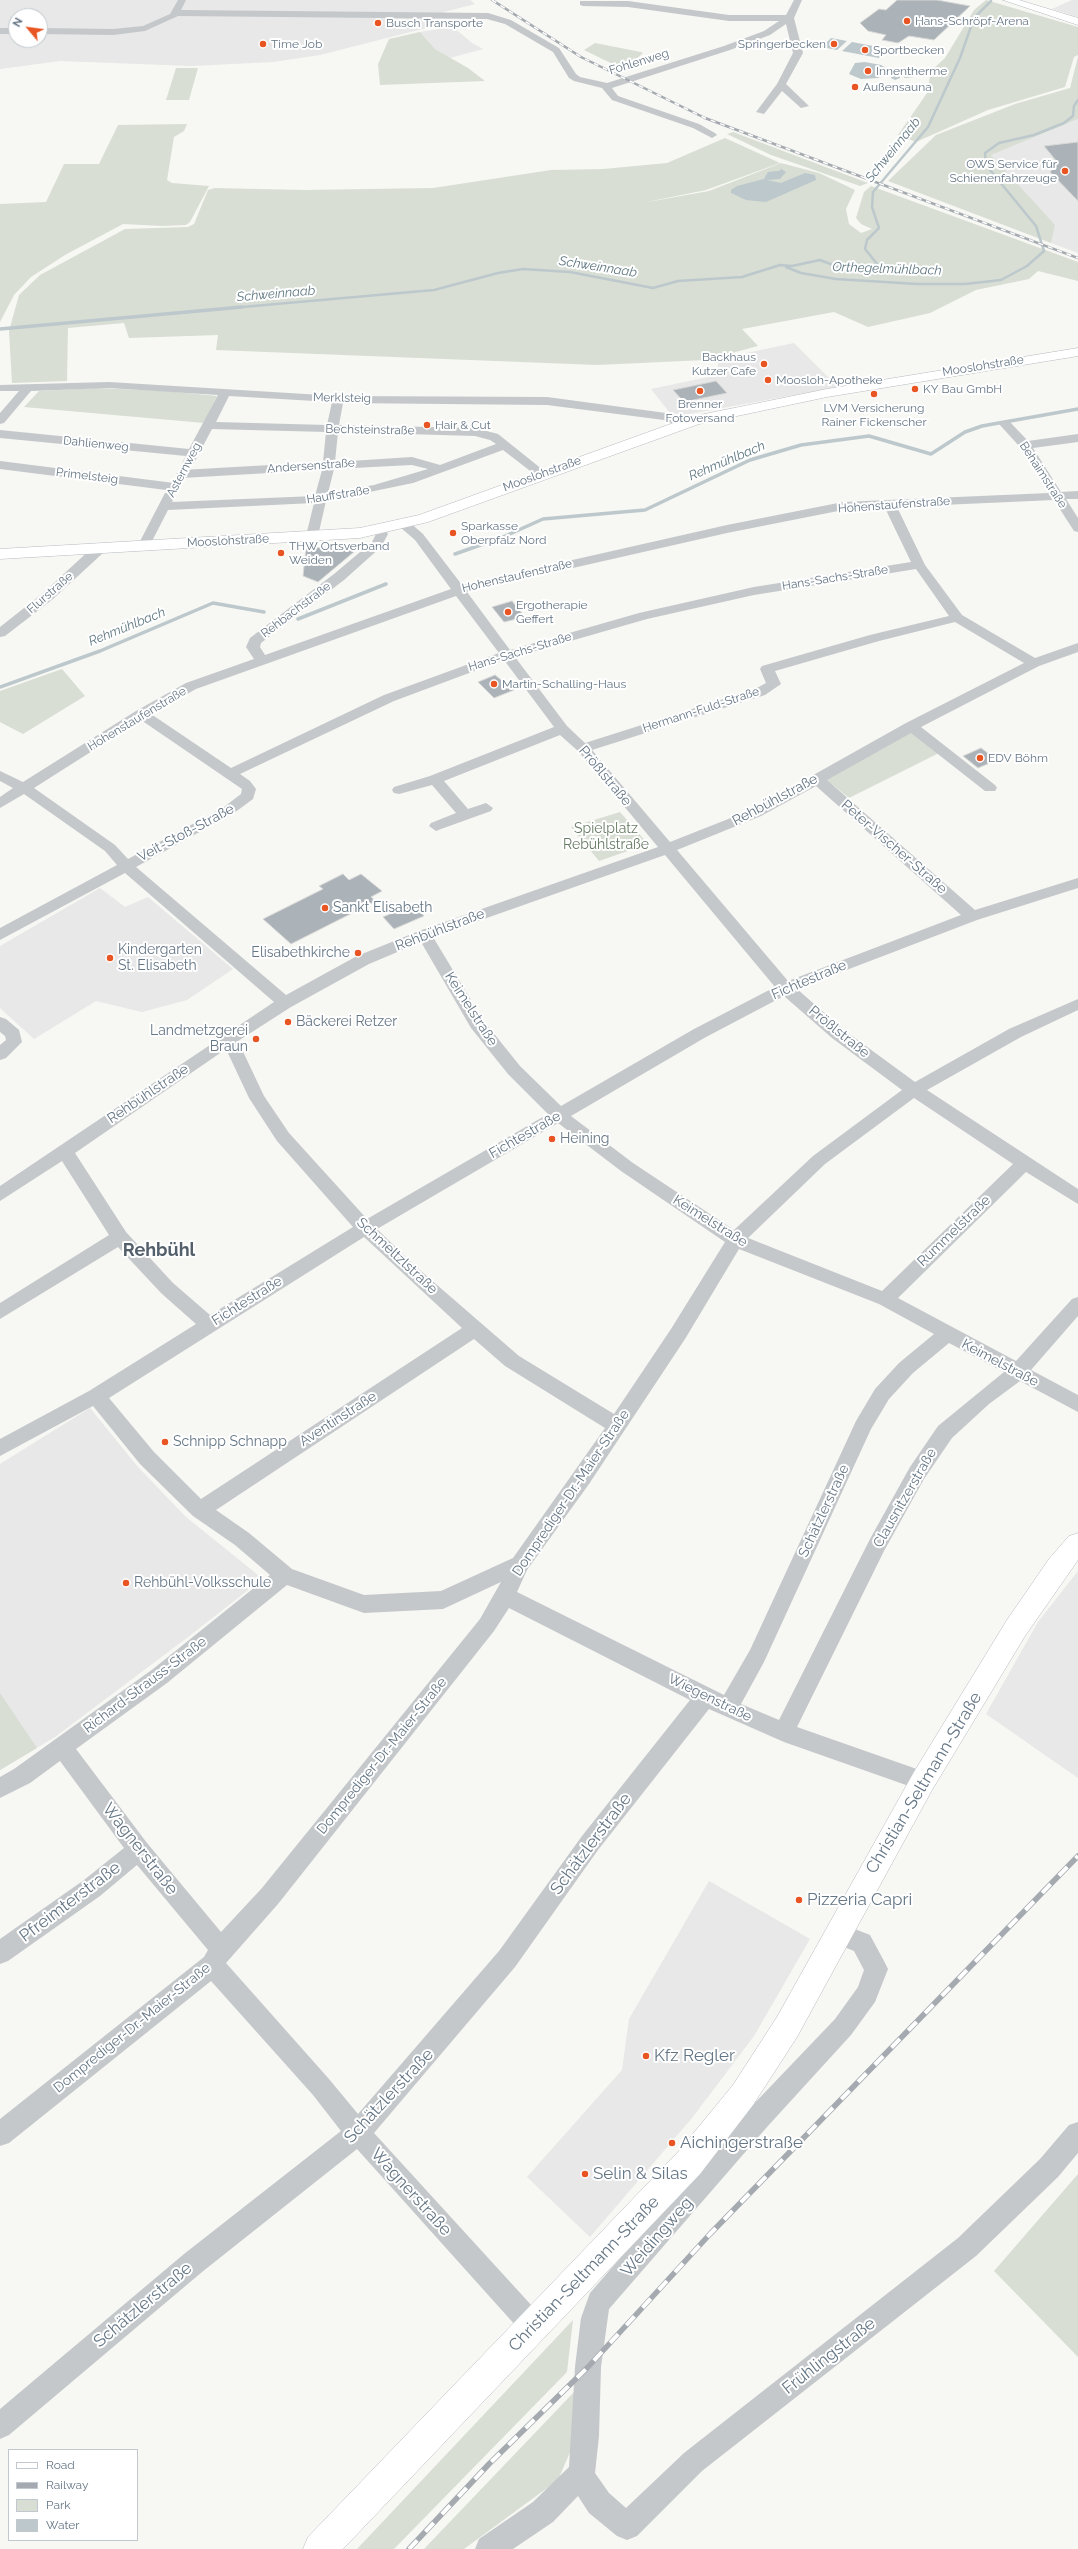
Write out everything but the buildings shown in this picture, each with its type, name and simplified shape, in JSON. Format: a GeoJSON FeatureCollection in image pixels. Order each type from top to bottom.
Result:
{"type":"FeatureCollection","features":[{"type":"Feature","properties":{"kind":"street"},"geometry":{"type":"LineString","coordinates":[[177,13],[182,0]]}},
{"type":"Feature","properties":{"kind":"street"},"geometry":{"type":"LineString","coordinates":[[761,112],[781,85],[798,52],[789,18],[798,0]]}},
{"type":"Feature","properties":{"kind":"street"},"geometry":{"type":"LineString","coordinates":[[1011,1],[1078,22]]}},
{"type":"Feature","properties":{"kind":"street"},"geometry":{"type":"LineString","coordinates":[[583,3],[635,5],[729,18],[789,18]]}},
{"type":"Feature","properties":{"kind":"street"},"geometry":{"type":"LineString","coordinates":[[48,31],[113,32],[136,30],[161,23],[177,13],[366,10],[468,16],[476,14],[508,22],[556,50],[572,76],[592,83],[607,86]]}},
{"type":"Feature","properties":{"kind":"street","name":"Fohlenweg"},"geometry":{"type":"LineString","coordinates":[[712,135],[696,126],[614,98],[607,90],[607,86],[750,40],[767,33],[789,18]]}},
{"type":"Feature","properties":{"kind":"street"},"geometry":{"type":"LineString","coordinates":[[781,85],[804,106]]}},
{"type":"Feature","properties":{"kind":"street","name":"Mooslohstraße"},"geometry":{"type":"LineString","coordinates":[[0,554],[98,550],[312,536],[380,529],[404,524],[683,424],[827,393],[1078,352]]}},
{"type":"Feature","properties":{"kind":"street","name":"Merklsteig"},"geometry":{"type":"LineString","coordinates":[[0,388],[29,386],[109,385],[338,399],[547,401],[666,417],[683,424]]}},
{"type":"Feature","properties":{"kind":"street"},"geometry":{"type":"LineString","coordinates":[[0,420],[29,386]]}},
{"type":"Feature","properties":{"kind":"street","name":"Asternweg"},"geometry":{"type":"LineString","coordinates":[[143,547],[224,393]]}},
{"type":"Feature","properties":{"kind":"street"},"geometry":{"type":"LineString","coordinates":[[312,536],[329,464],[332,430],[338,399]]}},
{"type":"Feature","properties":{"kind":"street","name":"Behaimstraße"},"geometry":{"type":"LineString","coordinates":[[1005,424],[1025,445],[1078,528]]}},
{"type":"Feature","properties":{"kind":"street","name":"Bechsteinstraße"},"geometry":{"type":"LineString","coordinates":[[208,425],[332,430],[475,432],[494,437],[542,474]]}},
{"type":"Feature","properties":{"kind":"street","name":"Dahlienweg"},"geometry":{"type":"LineString","coordinates":[[0,434],[192,453]]}},
{"type":"Feature","properties":{"kind":"street"},"geometry":{"type":"LineString","coordinates":[[1025,445],[1078,438]]}},
{"type":"Feature","properties":{"kind":"street","name":"Hauffstraße"},"geometry":{"type":"LineString","coordinates":[[165,506],[243,504],[322,498],[374,489],[409,480],[438,468],[504,445]]}},
{"type":"Feature","properties":{"kind":"street","name":"Andersenstraße"},"geometry":{"type":"LineString","coordinates":[[182,474],[192,475],[329,464],[412,460],[438,468]]}},
{"type":"Feature","properties":{"kind":"street","name":"Primelsteig"},"geometry":{"type":"LineString","coordinates":[[0,465],[174,487]]}},
{"type":"Feature","properties":{"kind":"street","name":"Hohenstaufenstraße"},"geometry":{"type":"LineString","coordinates":[[0,803],[141,714],[191,686],[459,590],[727,529],[843,506],[1078,495]]}},
{"type":"Feature","properties":{"kind":"street"},"geometry":{"type":"LineString","coordinates":[[890,504],[919,565],[958,618],[1034,663]]}},
{"type":"Feature","properties":{"kind":"street","name":"Prößlstraße"},"geometry":{"type":"LineString","coordinates":[[404,524],[419,537],[562,729],[583,748],[785,988],[838,1034],[914,1090],[1078,1198]]}},
{"type":"Feature","properties":{"kind":"street","name":"Rehbachstraße"},"geometry":{"type":"LineString","coordinates":[[261,660],[253,647],[255,641],[339,577],[377,544],[382,534],[380,529]]}},
{"type":"Feature","properties":{"kind":"street","name":"Flurstraße"},"geometry":{"type":"LineString","coordinates":[[0,633],[48,596],[98,550]]}},
{"type":"Feature","properties":{"kind":"street","name":"Hans-Sachs-Straße"},"geometry":{"type":"LineString","coordinates":[[231,773],[389,698],[506,655],[644,616],[754,591],[919,565]]}},
{"type":"Feature","properties":{"kind":"street","name":"Hermann-Fuld-Straße"},"geometry":{"type":"LineString","coordinates":[[583,748],[760,692],[774,684],[767,669],[875,638],[958,618]]}},
{"type":"Feature","properties":{"kind":"street","name":"Rehbühlstraße"},"geometry":{"type":"LineString","coordinates":[[0,1194],[229,1039],[285,1003],[363,960],[424,935],[666,848],[756,813],[816,778],[912,726],[1034,663],[1078,647]]}},
{"type":"Feature","properties":{"kind":"street","name":"Veit-Stoß-Straße"},"geometry":{"type":"LineString","coordinates":[[0,935],[241,803],[248,796],[249,789],[231,773],[141,714]]}},
{"type":"Feature","properties":{"kind":"street"},"geometry":{"type":"LineString","coordinates":[[912,726],[990,788]]}},
{"type":"Feature","properties":{"kind":"street"},"geometry":{"type":"LineString","coordinates":[[399,790],[436,779],[562,729]]}},
{"type":"Feature","properties":{"kind":"street"},"geometry":{"type":"LineString","coordinates":[[0,775],[24,788],[110,848],[125,866],[285,1003]]}},
{"type":"Feature","properties":{"kind":"street","name":"Peter-Vischer-Straße"},"geometry":{"type":"LineString","coordinates":[[816,778],[972,916]]}},
{"type":"Feature","properties":{"kind":"street"},"geometry":{"type":"LineString","coordinates":[[436,779],[465,815]]}},
{"type":"Feature","properties":{"kind":"street"},"geometry":{"type":"LineString","coordinates":[[436,826],[486,808]]}},
{"type":"Feature","properties":{"kind":"street","name":"Fichtestraße"},"geometry":{"type":"LineString","coordinates":[[0,1448],[96,1396],[209,1324],[365,1228],[700,1032],[785,988],[972,916],[1036,898],[1078,883]]}},
{"type":"Feature","properties":{"kind":"street","name":"Keimelstraße"},"geometry":{"type":"LineString","coordinates":[[424,935],[477,1024],[514,1070],[559,1115],[627,1167],[735,1240],[884,1300],[946,1335],[1078,1404]]}},
{"type":"Feature","properties":{"kind":"street","name":"Domprediger-Dr.-Maier-Straße"},"geometry":{"type":"LineString","coordinates":[[0,2134],[216,1957],[270,1896],[487,1625],[520,1564],[582,1478],[678,1334],[735,1240],[819,1160],[914,1090],[1015,1033],[1078,1004]]}},
{"type":"Feature","properties":{"kind":"street"},"geometry":{"type":"LineString","coordinates":[[0,1023],[13,1034],[14,1042],[0,1054]]}},
{"type":"Feature","properties":{"kind":"street","name":"Schmeltzlstraße"},"geometry":{"type":"LineString","coordinates":[[229,1039],[257,1098],[283,1137],[365,1228],[408,1270],[512,1361],[616,1426]]}},
{"type":"Feature","properties":{"kind":"street"},"geometry":{"type":"LineString","coordinates":[[64,1150],[120,1236],[167,1288],[209,1324]]}},
{"type":"Feature","properties":{"kind":"street","name":"Rummelstraße"},"geometry":{"type":"LineString","coordinates":[[884,1300],[1024,1163]]}},
{"type":"Feature","properties":{"kind":"street"},"geometry":{"type":"LineString","coordinates":[[0,1312],[120,1236]]}},
{"type":"Feature","properties":{"kind":"street","name":"Clausnitzerstraße"},"geometry":{"type":"LineString","coordinates":[[784,1732],[877,1546],[917,1473],[945,1432],[982,1399],[1018,1372],[1078,1304]]}},
{"type":"Feature","properties":{"kind":"street","name":"Aventinstraße"},"geometry":{"type":"LineString","coordinates":[[200,1510],[476,1328]]}},
{"type":"Feature","properties":{"kind":"street","name":"Schätzlerstraße"},"geometry":{"type":"LineString","coordinates":[[728,1708],[757,1656],[863,1426],[882,1394],[906,1368],[946,1335]]}},
{"type":"Feature","properties":{"kind":"street"},"geometry":{"type":"LineString","coordinates":[[96,1396],[147,1458],[200,1510],[242,1539],[285,1574],[316,1588],[364,1604],[444,1600],[520,1564]]}},
{"type":"Feature","properties":{"kind":"street","name":"Christian-Seltmann-Straße"},"geometry":{"type":"LineString","coordinates":[[320,2549],[534,2327],[689,2163],[743,2095],[787,2026],[836,1933],[923,1781],[1016,1628],[1058,1566],[1078,1543]]}},
{"type":"Feature","properties":{"kind":"street","name":"Richard-Strauss-Straße"},"geometry":{"type":"LineString","coordinates":[[0,1788],[22,1776],[160,1676],[285,1574]]}},
{"type":"Feature","properties":{"kind":"street","name":"Wiegenstraße"},"geometry":{"type":"LineString","coordinates":[[504,1596],[728,1708],[784,1732],[923,1781]]}},
{"type":"Feature","properties":{"kind":"street","name":"Schätzlerstraße"},"geometry":{"type":"LineString","coordinates":[[0,2426],[193,2263],[358,2133],[507,1959],[590,1843],[706,1696]]}},
{"type":"Feature","properties":{"kind":"street","name":"Wagnerstraße"},"geometry":{"type":"LineString","coordinates":[[62,1747],[216,1957],[321,2088],[358,2133],[534,2327]]}},
{"type":"Feature","properties":{"kind":"street","name":"Pfreimterstraße"},"geometry":{"type":"LineString","coordinates":[[0,1954],[92,1888],[139,1850]]}},
{"type":"Feature","properties":{"kind":"street","name":"Weidingweg"},"geometry":{"type":"LineString","coordinates":[[582,2474],[586,2436],[588,2366],[594,2318],[599,2302],[758,2118],[843,2027],[867,1994],[876,1969],[862,1943],[836,1933]]}},
{"type":"Feature","properties":{"kind":"street","name":"Frühlingstraße"},"geometry":{"type":"LineString","coordinates":[[582,2474],[588,2489],[599,2503],[627,2526],[693,2462],[967,2247],[1049,2168],[1078,2134]]}},
{"type":"Feature","properties":{"kind":"street"},"geometry":{"type":"LineString","coordinates":[[489,2549],[543,2512],[582,2474]]}},
{"type":"Feature","properties":{"kind":"shaded area"},"geometry":{"type":"Polygon","coordinates":[[[0,0],[470,0],[475,4],[444,12],[432,21],[430,27],[320,55],[273,62],[192,66],[60,61],[0,69],[0,0]]]}},
{"type":"Feature","properties":{"kind":"shaded area"},"geometry":{"type":"Polygon","coordinates":[[[1072,0],[1078,0],[1078,17],[1052,9],[1072,0]]]}},
{"type":"Feature","properties":{"kind":"shaded area"},"geometry":{"type":"Polygon","coordinates":[[[453,27],[472,43],[483,49],[450,58],[435,49],[420,32],[453,27]]]}},
{"type":"Feature","properties":{"kind":"shaded area"},"geometry":{"type":"Polygon","coordinates":[[[1078,119],[1078,253],[1051,243],[1054,225],[990,155],[1078,119]]]}},
{"type":"Feature","properties":{"kind":"shaded area"},"geometry":{"type":"Polygon","coordinates":[[[794,343],[838,387],[684,415],[670,413],[651,389],[718,375],[718,359],[794,343]]]}},
{"type":"Feature","properties":{"kind":"shaded area","name":"Kindergarten St. Elisabeth"},"geometry":{"type":"Polygon","coordinates":[[[100,888],[125,907],[148,897],[233,969],[187,1000],[142,1012],[96,1001],[34,1039],[0,1008],[0,946],[100,888]]]}},
{"type":"Feature","properties":{"kind":"shaded area","name":"Rehbühl-Volksschule"},"geometry":{"type":"Polygon","coordinates":[[[90,1408],[138,1467],[186,1517],[258,1575],[247,1591],[188,1637],[55,1737],[0,1770],[0,1464],[90,1408]]]}},
{"type":"Feature","properties":{"kind":"shaded area"},"geometry":{"type":"Polygon","coordinates":[[[1078,1571],[1078,1778],[986,1714],[1038,1622],[1078,1571]]]}},
{"type":"Feature","properties":{"kind":"shaded area"},"geometry":{"type":"Polygon","coordinates":[[[709,1881],[810,1939],[754,2036],[692,2118],[590,2237],[527,2177],[622,2070],[629,2019],[709,1881]]]}},
{"type":"Feature","properties":{"kind":"green space"},"geometry":{"type":"Polygon","coordinates":[[[986,0],[1078,27],[1078,55],[1074,57],[1065,87],[988,110],[916,142],[898,135],[927,93],[931,71],[945,58],[974,10],[986,0]]]}},
{"type":"Feature","properties":{"kind":"green space"},"geometry":{"type":"Polygon","coordinates":[[[420,32],[435,49],[468,68],[485,81],[380,85],[378,64],[389,39],[420,32]]]}},
{"type":"Feature","properties":{"kind":"green space"},"geometry":{"type":"Polygon","coordinates":[[[595,43],[643,53],[625,70],[584,50],[595,43]]]}},
{"type":"Feature","properties":{"kind":"green space"},"geometry":{"type":"Polygon","coordinates":[[[1078,57],[1078,119],[991,155],[1055,225],[1051,243],[888,181],[936,135],[1015,104],[1070,88],[1078,57]]]}},
{"type":"Feature","properties":{"kind":"green space"},"geometry":{"type":"Polygon","coordinates":[[[176,68],[198,68],[189,100],[166,100],[176,68]]]}},
{"type":"Feature","properties":{"kind":"green space"},"geometry":{"type":"Polygon","coordinates":[[[187,124],[184,131],[174,137],[167,180],[172,183],[209,186],[190,222],[186,225],[163,226],[123,224],[65,255],[31,277],[14,295],[0,322],[0,204],[46,202],[64,164],[99,164],[118,125],[187,124]]]}},
{"type":"Feature","properties":{"kind":"green space"},"geometry":{"type":"Polygon","coordinates":[[[733,132],[868,183],[860,186],[771,155],[727,134],[733,132]]]}},
{"type":"Feature","properties":{"kind":"green space"},"geometry":{"type":"Polygon","coordinates":[[[725,138],[780,163],[706,190],[642,203],[709,191],[781,163],[819,173],[855,190],[846,209],[849,224],[861,233],[872,229],[861,224],[856,218],[864,192],[871,186],[1078,262],[1078,281],[1038,271],[1029,279],[976,290],[930,313],[868,327],[834,312],[742,329],[758,346],[705,360],[597,365],[216,350],[218,335],[129,338],[124,323],[68,328],[67,381],[12,383],[9,331],[19,295],[40,275],[125,229],[188,227],[194,224],[208,190],[215,188],[304,190],[433,188],[551,170],[603,169],[667,163],[725,138]]]}},
{"type":"Feature","properties":{"kind":"green space"},"geometry":{"type":"Polygon","coordinates":[[[97,388],[166,391],[217,396],[204,423],[24,407],[39,391],[97,388]]]}},
{"type":"Feature","properties":{"kind":"green space"},"geometry":{"type":"Polygon","coordinates":[[[62,669],[85,696],[23,734],[0,722],[0,691],[62,669]]]}},
{"type":"Feature","properties":{"kind":"green space"},"geometry":{"type":"Polygon","coordinates":[[[912,732],[941,752],[849,798],[824,778],[912,732]]]}},
{"type":"Feature","properties":{"kind":"green space","name":"Spielplatz Rebühlstraße"},"geometry":{"type":"Polygon","coordinates":[[[620,812],[648,844],[599,861],[571,827],[620,812]]]}},
{"type":"Feature","properties":{"kind":"green space"},"geometry":{"type":"Polygon","coordinates":[[[0,1693],[37,1748],[0,1770],[0,1693]]]}},
{"type":"Feature","properties":{"kind":"green space"},"geometry":{"type":"Polygon","coordinates":[[[1078,2174],[1078,2357],[994,2271],[1078,2174]]]}},
{"type":"Feature","properties":{"kind":"green space"},"geometry":{"type":"Polygon","coordinates":[[[573,2320],[567,2372],[394,2549],[357,2549],[573,2320]]]}},
{"type":"Feature","properties":{"kind":"green space"},"geometry":{"type":"Polygon","coordinates":[[[575,2391],[571,2450],[558,2480],[464,2549],[424,2549],[575,2391]]]}},
{"type":"Feature","properties":{"kind":"water","name":"Springerbecken"},"geometry":{"type":"Polygon","coordinates":[[[831,38],[847,41],[837,50],[822,47],[831,38]]]}},
{"type":"Feature","properties":{"kind":"water","name":"Sportbecken"},"geometry":{"type":"Polygon","coordinates":[[[852,42],[889,49],[879,58],[842,51],[852,42]]]}},
{"type":"Feature","properties":{"kind":"water","name":"Innentherme"},"geometry":{"type":"Polygon","coordinates":[[[865,62],[881,65],[886,68],[886,72],[895,74],[900,70],[914,77],[904,78],[905,75],[901,73],[900,78],[895,80],[891,78],[891,75],[884,74],[878,78],[861,79],[849,74],[855,63],[865,62]]]}},
{"type":"Feature","properties":{"kind":"water"},"geometry":{"type":"Polygon","coordinates":[[[781,169],[786,172],[780,179],[767,180],[781,183],[805,173],[815,175],[816,180],[766,202],[746,200],[731,193],[731,190],[737,186],[764,179],[768,172],[779,171],[781,169]]]}},
{"type":"Feature","properties":{"kind":"waterway","name":"Schweinnaab"},"geometry":{"type":"LineString","coordinates":[[231,308],[434,290],[498,273],[523,269],[570,272],[653,288],[678,281],[742,277],[780,265],[792,266],[820,260],[851,272],[867,271],[878,265],[865,249],[867,240],[879,228],[872,207],[873,192],[928,127],[960,58],[974,18],[991,1]]}},
{"type":"Feature","properties":{"kind":"waterway","name":"Orthegelmühlbach"},"geometry":{"type":"LineString","coordinates":[[786,267],[801,273],[836,279],[917,284],[965,284],[1001,280],[1027,266],[1044,251],[1036,226],[986,165],[985,153],[999,143],[1034,135],[1064,123],[1073,116],[1074,106],[1078,100]]}},
{"type":"Feature","properties":{"kind":"waterway","name":"Schweinnaab"},"geometry":{"type":"LineString","coordinates":[[231,308],[242,307]]}},
{"type":"Feature","properties":{"kind":"waterway","name":"Schweinnaab"},"geometry":{"type":"LineString","coordinates":[[0,329],[231,308]]}},
{"type":"Feature","properties":{"kind":"waterway","name":"Rehmühlbach"},"geometry":{"type":"LineString","coordinates":[[455,554],[503,537],[543,519],[645,510],[750,460],[801,445],[869,436],[931,454],[965,432],[982,426],[1078,409]]}},
{"type":"Feature","properties":{"kind":"waterway","name":"Rehmühlbach"},"geometry":{"type":"LineString","coordinates":[[298,619],[386,584]]}},
{"type":"Feature","properties":{"kind":"waterway","name":"Rehmühlbach"},"geometry":{"type":"LineString","coordinates":[[0,687],[100,651],[213,603],[264,612]]}},
{"type":"Feature","properties":{"kind":"railway"},"geometry":{"type":"LineString","coordinates":[[492,0],[581,57],[705,118],[1078,258]]}},
{"type":"Feature","properties":{"kind":"railway"},"geometry":{"type":"LineString","coordinates":[[409,2549],[489,2464],[588,2367],[710,2234],[1078,1856]]}},
{"type":"Feature","properties":{"kind":"place","name":"Hans-Schröpf-Arena"},"geometry":{"type":"Point","coordinates":[907,21]}},
{"type":"Feature","properties":{"kind":"place","name":"Busch Transporte"},"geometry":{"type":"Point","coordinates":[378,23]}},
{"type":"Feature","properties":{"kind":"place","name":"Time Job"},"geometry":{"type":"Point","coordinates":[263,44]}},
{"type":"Feature","properties":{"kind":"place","name":"Springerbecken"},"geometry":{"type":"Point","coordinates":[834,44]}},
{"type":"Feature","properties":{"kind":"place","name":"Sportbecken"},"geometry":{"type":"Point","coordinates":[865,50]}},
{"type":"Feature","properties":{"kind":"place","name":"Innentherme"},"geometry":{"type":"Point","coordinates":[868,71]}},
{"type":"Feature","properties":{"kind":"place","name":"Außensauna"},"geometry":{"type":"Point","coordinates":[855,87]}},
{"type":"Feature","properties":{"kind":"place","name":"OWS Service für Schienenfahrzeuge"},"geometry":{"type":"Point","coordinates":[1065,171]}},
{"type":"Feature","properties":{"kind":"place","name":"Backhaus Kutzer Cafe"},"geometry":{"type":"Point","coordinates":[764,364]}},
{"type":"Feature","properties":{"kind":"place","name":"Moosloh-Apotheke"},"geometry":{"type":"Point","coordinates":[768,380]}},
{"type":"Feature","properties":{"kind":"place","name":"KY Bau GmbH"},"geometry":{"type":"Point","coordinates":[915,389]}},
{"type":"Feature","properties":{"kind":"place","name":"Brenner Fotoversand"},"geometry":{"type":"Point","coordinates":[700,391]}},
{"type":"Feature","properties":{"kind":"place","name":"LVM Versicherung Rainer Fickenscher"},"geometry":{"type":"Point","coordinates":[874,394]}},
{"type":"Feature","properties":{"kind":"place","name":"Hair & Cut"},"geometry":{"type":"Point","coordinates":[427,425]}},
{"type":"Feature","properties":{"kind":"place","name":"Sparkasse Oberpfalz Nord"},"geometry":{"type":"Point","coordinates":[453,533]}},
{"type":"Feature","properties":{"kind":"place","name":"THW Ortsverband Weiden"},"geometry":{"type":"Point","coordinates":[281,553]}},
{"type":"Feature","properties":{"kind":"place","name":"Ergotherapie Geffert"},"geometry":{"type":"Point","coordinates":[508,612]}},
{"type":"Feature","properties":{"kind":"place","name":"Martin-Schalling-Haus"},"geometry":{"type":"Point","coordinates":[494,684]}},
{"type":"Feature","properties":{"kind":"place","name":"EDV Böhm"},"geometry":{"type":"Point","coordinates":[980,758]}},
{"type":"Feature","properties":{"kind":"place","name":"Sankt Elisabeth"},"geometry":{"type":"Point","coordinates":[325,908]}},
{"type":"Feature","properties":{"kind":"place","name":"Elisabethkirche"},"geometry":{"type":"Point","coordinates":[358,953]}},
{"type":"Feature","properties":{"kind":"place","name":"Kindergarten St. Elisabeth"},"geometry":{"type":"Point","coordinates":[110,958]}},
{"type":"Feature","properties":{"kind":"place","name":"Bäckerei Retzer"},"geometry":{"type":"Point","coordinates":[288,1022]}},
{"type":"Feature","properties":{"kind":"place","name":"Landmetzgerei Braun"},"geometry":{"type":"Point","coordinates":[256,1039]}},
{"type":"Feature","properties":{"kind":"place","name":"Heining"},"geometry":{"type":"Point","coordinates":[552,1139]}},
{"type":"Feature","properties":{"kind":"place","name":"Schnipp Schnapp"},"geometry":{"type":"Point","coordinates":[165,1442]}},
{"type":"Feature","properties":{"kind":"place","name":"Rehbühl-Volksschule"},"geometry":{"type":"Point","coordinates":[126,1583]}},
{"type":"Feature","properties":{"kind":"place","name":"Pizzeria Capri"},"geometry":{"type":"Point","coordinates":[799,1900]}},
{"type":"Feature","properties":{"kind":"place","name":"Kfz Regler"},"geometry":{"type":"Point","coordinates":[646,2056]}},
{"type":"Feature","properties":{"kind":"place","name":"Aichingerstraße"},"geometry":{"type":"Point","coordinates":[672,2143]}},
{"type":"Feature","properties":{"kind":"place","name":"Selin & Silas"},"geometry":{"type":"Point","coordinates":[585,2174]}},
{"type":"Feature","properties":{"kind":"district","name":"Rehbühl"},"geometry":{"type":"Point","coordinates":[159,1251]}}]}
